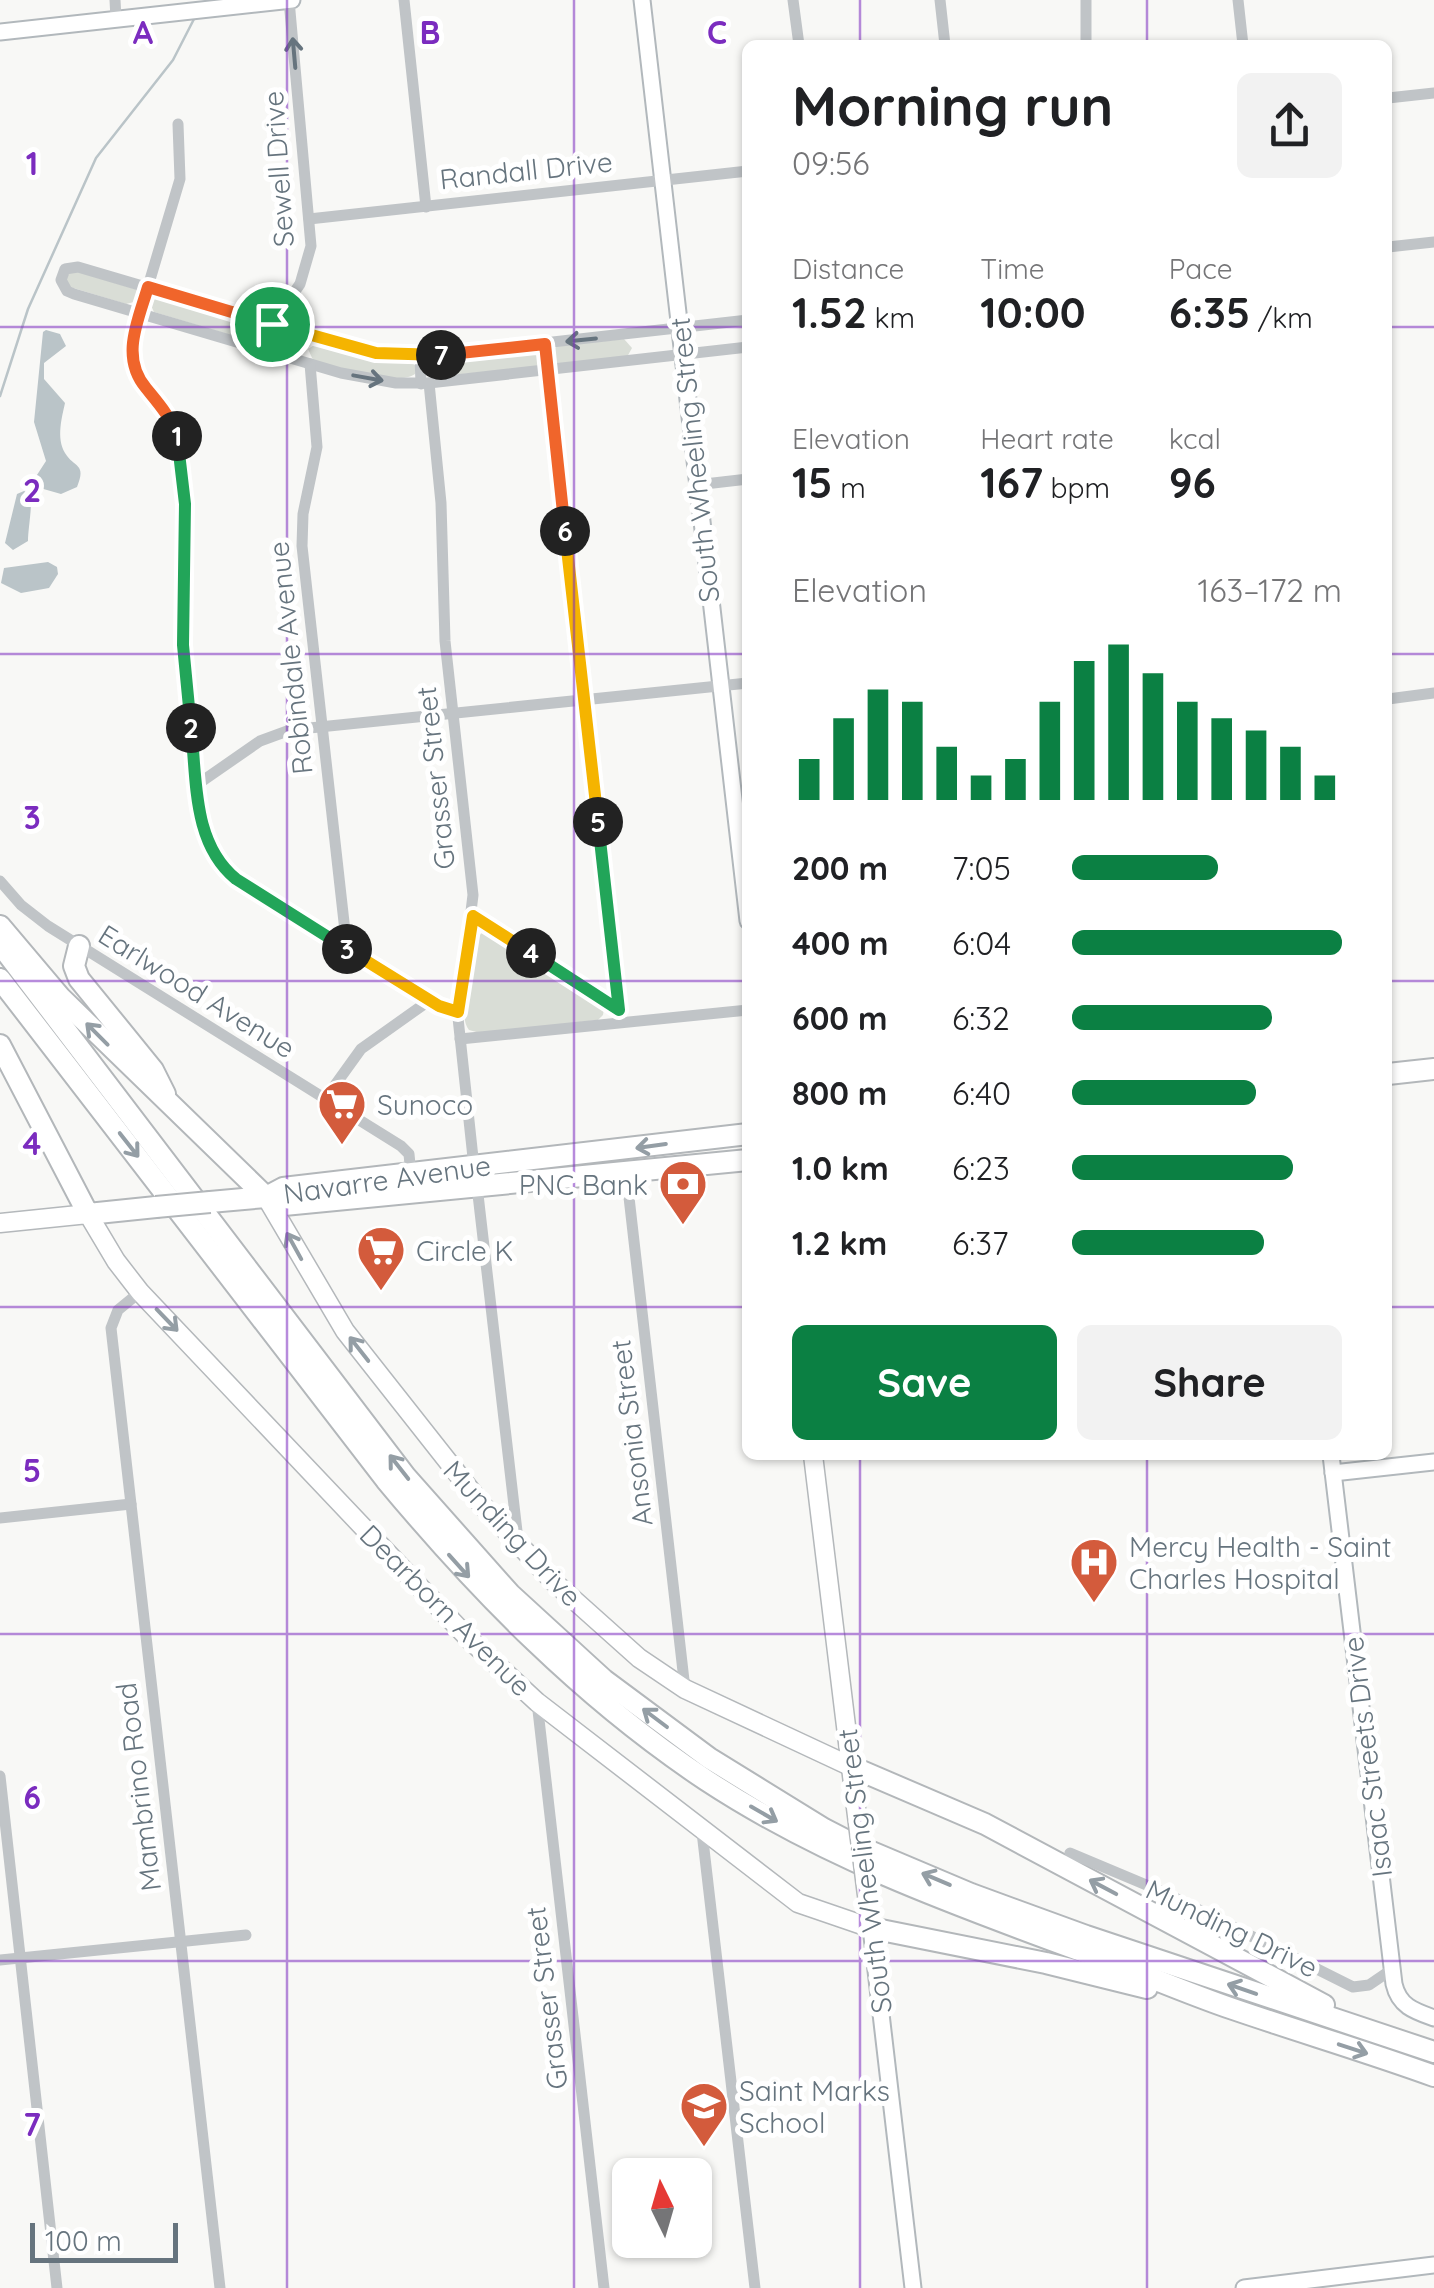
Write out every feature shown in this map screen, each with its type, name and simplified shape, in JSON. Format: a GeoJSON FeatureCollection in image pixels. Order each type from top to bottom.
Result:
{"type":"FeatureCollection","features":[{"type":"Feature","properties":{"kind":"highway"},"geometry":{"type":"LineString","coordinates":[[0,926],[60,997],[266,1197]]}},
{"type":"Feature","properties":{"kind":"highway"},"geometry":{"type":"LineString","coordinates":[[0,944],[406,1477],[510,1594],[604,1680],[709,1758],[855,1844],[971,1894],[1086,1936],[1434,2052]]}},
{"type":"Feature","properties":{"kind":"highway"},"geometry":{"type":"LineString","coordinates":[[79,946],[74,966],[79,979],[153,1070],[168,1100]]}},
{"type":"Feature","properties":{"kind":"highway"},"geometry":{"type":"LineString","coordinates":[[0,980],[386,1480],[477,1586],[584,1687],[706,1780],[857,1865],[942,1902],[1228,2007],[1434,2076]]}},
{"type":"Feature","properties":{"kind":"highway"},"geometry":{"type":"LineString","coordinates":[[0,1045],[88,1214]]}},
{"type":"Feature","properties":{"kind":"highway"},"geometry":{"type":"LineString","coordinates":[[1392,1074],[1434,1069]]}},
{"type":"Feature","properties":{"kind":"highway","name":"Navarre Avenue"},"geometry":{"type":"LineString","coordinates":[[266,1197],[284,1205],[332,1201],[475,1173],[742,1135]]}},
{"type":"Feature","properties":{"kind":"highway","name":"Navarre Avenue"},"geometry":{"type":"LineString","coordinates":[[88,1214],[266,1197],[282,1188],[412,1184],[438,1170],[626,1172],[742,1161]]}},
{"type":"Feature","properties":{"kind":"highway"},"geometry":{"type":"LineString","coordinates":[[332,1201],[336,1191],[404,1184],[438,1170]]}},
{"type":"Feature","properties":{"kind":"highway"},"geometry":{"type":"LineString","coordinates":[[852,1767],[973,1818],[1318,2003],[1408,2043]]}},
{"type":"Feature","properties":{"kind":"highway"},"geometry":{"type":"LineString","coordinates":[[870,1919],[1228,2007]]}},
{"type":"Feature","properties":{"kind":"main road","name":"Munding Drive"},"geometry":{"type":"LineString","coordinates":[[266,1197],[345,1331],[444,1459],[518,1546],[638,1658],[685,1690],[852,1767]]}},
{"type":"Feature","properties":{"kind":"main road","name":"Navarre Avenue"},"geometry":{"type":"LineString","coordinates":[[0,1223],[88,1214]]}},
{"type":"Feature","properties":{"kind":"main road","name":"Dearborn Avenue"},"geometry":{"type":"LineString","coordinates":[[88,1214],[140,1292],[470,1640],[537,1702],[798,1903],[870,1919]]}},
{"type":"Feature","properties":{"kind":"main road","name":"South Wheeling Street"},"geometry":{"type":"LineString","coordinates":[[814,1460],[870,1919]]}},
{"type":"Feature","properties":{"kind":"street"},"geometry":{"type":"LineString","coordinates":[[114,0],[116,18]]}},
{"type":"Feature","properties":{"kind":"street"},"geometry":{"type":"LineString","coordinates":[[0,32],[290,0]]}},
{"type":"Feature","properties":{"kind":"street","name":"Sewell Drive"},"geometry":{"type":"LineString","coordinates":[[270,352],[275,325],[306,272],[310,253],[290,0]]}},
{"type":"Feature","properties":{"kind":"street"},"geometry":{"type":"LineString","coordinates":[[404,0],[426,207]]}},
{"type":"Feature","properties":{"kind":"street","name":"South Wheeling Street"},"geometry":{"type":"LineString","coordinates":[[642,0],[742,871]]}},
{"type":"Feature","properties":{"kind":"street"},"geometry":{"type":"LineString","coordinates":[[794,0],[798,40]]}},
{"type":"Feature","properties":{"kind":"street"},"geometry":{"type":"LineString","coordinates":[[940,0],[944,40]]}},
{"type":"Feature","properties":{"kind":"street"},"geometry":{"type":"LineString","coordinates":[[1086,0],[1086,40]]}},
{"type":"Feature","properties":{"kind":"street"},"geometry":{"type":"LineString","coordinates":[[1238,0],[1242,40]]}},
{"type":"Feature","properties":{"kind":"street"},"geometry":{"type":"LineString","coordinates":[[1392,98],[1434,93]]}},
{"type":"Feature","properties":{"kind":"street"},"geometry":{"type":"LineString","coordinates":[[178,124],[182,172],[132,346],[134,368],[170,419],[178,442],[186,536],[183,645],[204,833],[228,872],[430,1000],[458,1012]]}},
{"type":"Feature","properties":{"kind":"street","name":"Randall Drive"},"geometry":{"type":"LineString","coordinates":[[309,219],[742,172]]}},
{"type":"Feature","properties":{"kind":"street"},"geometry":{"type":"LineString","coordinates":[[1392,247],[1434,242]]}},
{"type":"Feature","properties":{"kind":"street"},"geometry":{"type":"LineString","coordinates":[[742,321],[420,356],[366,351],[78,267],[62,273],[67,291],[362,378],[425,384],[742,348]]}},
{"type":"Feature","properties":{"kind":"street"},"geometry":{"type":"LineString","coordinates":[[723,324],[726,350]]}},
{"type":"Feature","properties":{"kind":"street"},"geometry":{"type":"LineString","coordinates":[[635,334],[638,360]]}},
{"type":"Feature","properties":{"kind":"street"},"geometry":{"type":"LineString","coordinates":[[305,362],[308,335]]}},
{"type":"Feature","properties":{"kind":"street"},"geometry":{"type":"LineString","coordinates":[[545,344],[619,1010]]}},
{"type":"Feature","properties":{"kind":"street","name":"Grasser Street"},"geometry":{"type":"LineString","coordinates":[[420,356],[439,474],[444,630],[473,916],[458,1012],[460,1039],[518,1546]]}},
{"type":"Feature","properties":{"kind":"street","name":"Robindale Avenue"},"geometry":{"type":"LineString","coordinates":[[305,362],[317,447],[303,514],[302,546],[347,949]]}},
{"type":"Feature","properties":{"kind":"street"},"geometry":{"type":"LineString","coordinates":[[696,485],[742,480]]}},
{"type":"Feature","properties":{"kind":"street"},"geometry":{"type":"LineString","coordinates":[[198,784],[265,738],[290,730],[742,684]]}},
{"type":"Feature","properties":{"kind":"street"},"geometry":{"type":"LineString","coordinates":[[1392,698],[1434,693]]}},
{"type":"Feature","properties":{"kind":"street","name":"Earlwood Avenue"},"geometry":{"type":"LineString","coordinates":[[0,881],[21,905],[79,946],[408,1152],[412,1184]]}},
{"type":"Feature","properties":{"kind":"street"},"geometry":{"type":"LineString","coordinates":[[473,916],[638,1021]]}},
{"type":"Feature","properties":{"kind":"street"},"geometry":{"type":"LineString","coordinates":[[324,1099],[361,1050],[430,1000]]}},
{"type":"Feature","properties":{"kind":"street"},"geometry":{"type":"LineString","coordinates":[[460,1039],[742,1011]]}},
{"type":"Feature","properties":{"kind":"street","name":"Ansonia Street"},"geometry":{"type":"LineString","coordinates":[[626,1172],[685,1690]]}},
{"type":"Feature","properties":{"kind":"street","name":"Mambrino Road"},"geometry":{"type":"LineString","coordinates":[[140,1292],[118,1310],[111,1328],[220,2288]]}},
{"type":"Feature","properties":{"kind":"street","name":"Isaac Streets Drive"},"geometry":{"type":"LineString","coordinates":[[1332,1460],[1391,1970],[1399,1999],[1434,2018]]}},
{"type":"Feature","properties":{"kind":"street"},"geometry":{"type":"LineString","coordinates":[[1333,1473],[1434,1462]]}},
{"type":"Feature","properties":{"kind":"street"},"geometry":{"type":"LineString","coordinates":[[0,1518],[130,1504]]}},
{"type":"Feature","properties":{"kind":"street","name":"Grasser Street"},"geometry":{"type":"LineString","coordinates":[[537,1702],[604,2288]]}},
{"type":"Feature","properties":{"kind":"street"},"geometry":{"type":"LineString","coordinates":[[0,1776],[57,2288]]}},
{"type":"Feature","properties":{"kind":"street"},"geometry":{"type":"LineString","coordinates":[[702,1832],[755,2288]]}},
{"type":"Feature","properties":{"kind":"street","name":"Munding Drive"},"geometry":{"type":"LineString","coordinates":[[1070,1853],[1163,1892],[1353,1987],[1369,1984],[1391,1970]]}},
{"type":"Feature","properties":{"kind":"street","name":"South Wheeling Street"},"geometry":{"type":"LineString","coordinates":[[870,1919],[913,2288]]}},
{"type":"Feature","properties":{"kind":"street"},"geometry":{"type":"LineString","coordinates":[[0,1960],[246,1934]]}},
{"type":"Feature","properties":{"kind":"street"},"geometry":{"type":"LineString","coordinates":[[1244,2288],[1434,2266]]}},
{"type":"Feature","properties":{"kind":"shaded area"},"geometry":{"type":"Polygon","coordinates":[[[72,270],[138,290],[138,301],[126,304],[70,287],[65,284],[65,273],[72,270]]]}},
{"type":"Feature","properties":{"kind":"shaded area"},"geometry":{"type":"Polygon","coordinates":[[[159,295],[267,327],[270,338],[260,344],[154,312],[149,301],[159,295]]]}},
{"type":"Feature","properties":{"kind":"shaded area"},"geometry":{"type":"Polygon","coordinates":[[[46,330],[60,334],[66,346],[44,363],[44,379],[65,403],[61,441],[81,474],[77,487],[61,494],[40,488],[35,478],[46,461],[34,422],[46,330]]]}},
{"type":"Feature","properties":{"kind":"shaded area"},"geometry":{"type":"Polygon","coordinates":[[[624,339],[632,348],[627,357],[555,364],[551,359],[557,346],[624,339]]]}},
{"type":"Feature","properties":{"kind":"shaded area"},"geometry":{"type":"Polygon","coordinates":[[[319,342],[408,360],[416,366],[415,374],[380,377],[313,360],[308,349],[319,342]]]}},
{"type":"Feature","properties":{"kind":"shaded area"},"geometry":{"type":"Polygon","coordinates":[[[535,350],[542,356],[535,367],[432,377],[426,370],[434,359],[535,350]]]}},
{"type":"Feature","properties":{"kind":"shaded area"},"geometry":{"type":"Polygon","coordinates":[[[24,491],[31,498],[28,541],[13,550],[5,543],[17,494],[24,491]]]}},
{"type":"Feature","properties":{"kind":"shaded area"},"geometry":{"type":"Polygon","coordinates":[[[48,562],[57,567],[58,574],[49,588],[21,593],[1,583],[4,568],[48,562]]]}},
{"type":"Feature","properties":{"kind":"shaded area"},"geometry":{"type":"Polygon","coordinates":[[[483,932],[599,1003],[604,1008],[603,1015],[598,1020],[480,1033],[469,1030],[464,1012],[466,987],[475,939],[483,932]]]}},
{"type":"Feature","properties":{"kind":"waterway"},"geometry":{"type":"LineString","coordinates":[[0,396],[28,309],[96,158],[173,60],[194,19]]}},
{"type":"Feature","properties":{"kind":"place","name":"Sunoco"},"geometry":{"type":"Point","coordinates":[342,1146]}},
{"type":"Feature","properties":{"kind":"place","name":"PNC Bank"},"geometry":{"type":"Point","coordinates":[683,1226]}},
{"type":"Feature","properties":{"kind":"place","name":"Circle K"},"geometry":{"type":"Point","coordinates":[381,1292]}},
{"type":"Feature","properties":{"kind":"place","name":"Mercy Health - Saint Charles Hospital"},"geometry":{"type":"Point","coordinates":[1094,1604]}},
{"type":"Feature","properties":{"kind":"place","name":"Saint Marks School"},"geometry":{"type":"Point","coordinates":[704,2148]}},
{"type":"Feature","properties":{"kind":"route"},"geometry":{"type":"LineString","coordinates":[[148,287],[272,324],[366,351],[394,355],[436,355],[545,344],[619,1010],[473,916],[458,1012],[440,1007],[236,879],[210,848],[202,822],[185,670],[186,536],[178,442],[170,419],[138,378],[132,341],[148,287]]}}]}
